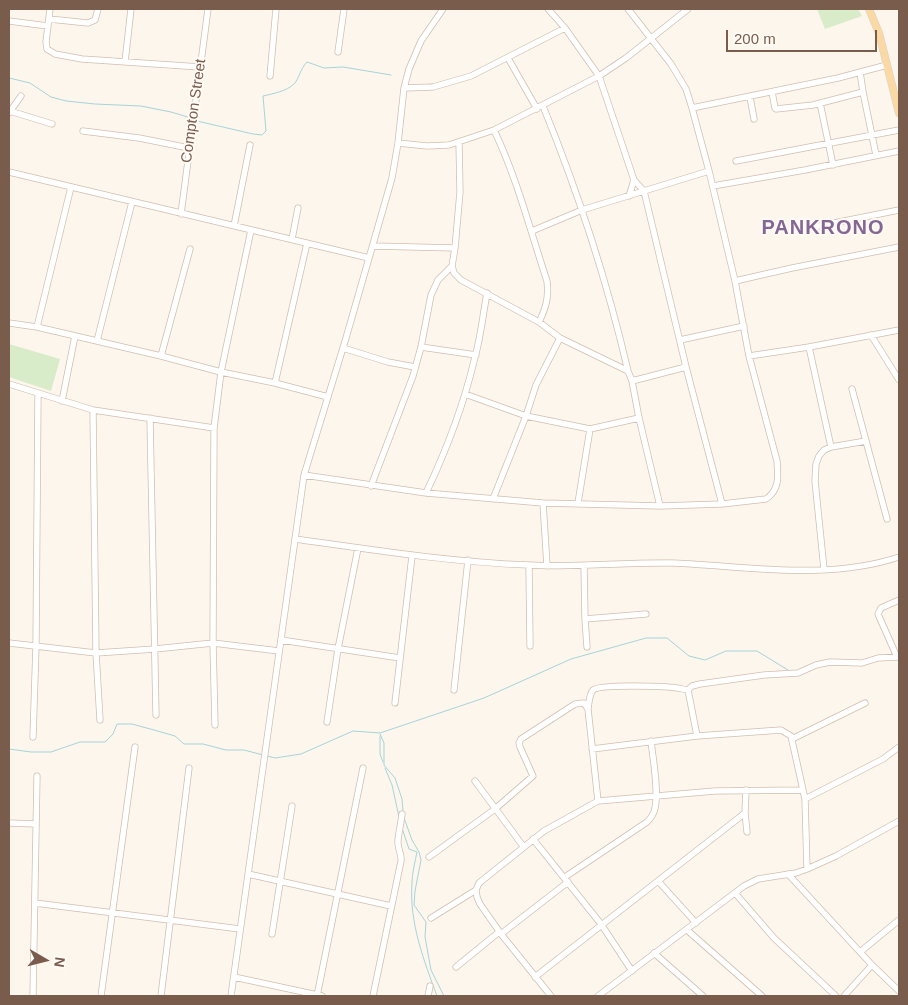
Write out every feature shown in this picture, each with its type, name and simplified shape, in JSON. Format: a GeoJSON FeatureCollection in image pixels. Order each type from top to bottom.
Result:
{"type":"FeatureCollection","features":[{"type":"Feature","properties":{"kind":"main road"},"geometry":{"type":"LineString","coordinates":[[869,9],[879,33],[899,113]]}},
{"type":"Feature","properties":{"kind":"street"},"geometry":{"type":"LineString","coordinates":[[50,9],[46,42],[48,49],[54,54],[82,59],[200,67]]}},
{"type":"Feature","properties":{"kind":"street"},"geometry":{"type":"LineString","coordinates":[[49,19],[88,23],[95,20],[98,9]]}},
{"type":"Feature","properties":{"kind":"street"},"geometry":{"type":"LineString","coordinates":[[125,62],[131,9]]}},
{"type":"Feature","properties":{"kind":"street","name":"Compton Street"},"geometry":{"type":"LineString","coordinates":[[181,214],[208,9]]}},
{"type":"Feature","properties":{"kind":"street"},"geometry":{"type":"LineString","coordinates":[[270,76],[276,9]]}},
{"type":"Feature","properties":{"kind":"street"},"geometry":{"type":"LineString","coordinates":[[338,52],[344,9]]}},
{"type":"Feature","properties":{"kind":"street"},"geometry":{"type":"LineString","coordinates":[[231,996],[304,475],[370,258],[392,178],[404,88],[414,54],[443,9]]}},
{"type":"Feature","properties":{"kind":"street"},"geometry":{"type":"LineString","coordinates":[[304,475],[426,493],[543,502],[660,506],[722,504],[766,499],[773,494],[778,478],[777,461],[749,356],[735,281],[713,186],[692,108],[680,79],[671,64],[628,9]]}},
{"type":"Feature","properties":{"kind":"street"},"geometry":{"type":"LineString","coordinates":[[398,143],[427,146],[449,145],[494,130],[599,76],[626,58],[688,9]]}},
{"type":"Feature","properties":{"kind":"street"},"geometry":{"type":"LineString","coordinates":[[552,10],[599,76],[634,180],[644,191],[686,367],[722,504]]}},
{"type":"Feature","properties":{"kind":"street"},"geometry":{"type":"LineString","coordinates":[[9,21],[48,26]]}},
{"type":"Feature","properties":{"kind":"street"},"geometry":{"type":"LineString","coordinates":[[404,88],[433,87],[471,76],[564,28]]}},
{"type":"Feature","properties":{"kind":"street"},"geometry":{"type":"LineString","coordinates":[[508,58],[540,107],[561,150],[582,210],[632,381],[660,506]]}},
{"type":"Feature","properties":{"kind":"street"},"geometry":{"type":"LineString","coordinates":[[692,108],[887,66]]}},
{"type":"Feature","properties":{"kind":"street"},"geometry":{"type":"LineString","coordinates":[[860,72],[876,155]]}},
{"type":"Feature","properties":{"kind":"street"},"geometry":{"type":"LineString","coordinates":[[772,92],[774,108],[776,109],[820,103],[863,92]]}},
{"type":"Feature","properties":{"kind":"street"},"geometry":{"type":"LineString","coordinates":[[21,96],[9,112],[52,124]]}},
{"type":"Feature","properties":{"kind":"street"},"geometry":{"type":"LineString","coordinates":[[750,97],[754,119]]}},
{"type":"Feature","properties":{"kind":"street"},"geometry":{"type":"LineString","coordinates":[[820,103],[833,165]]}},
{"type":"Feature","properties":{"kind":"street"},"geometry":{"type":"LineString","coordinates":[[83,130],[189,148]]}},
{"type":"Feature","properties":{"kind":"street"},"geometry":{"type":"LineString","coordinates":[[494,130],[509,162],[547,281],[546,307],[539,322]]}},
{"type":"Feature","properties":{"kind":"street"},"geometry":{"type":"LineString","coordinates":[[736,161],[899,130]]}},
{"type":"Feature","properties":{"kind":"street"},"geometry":{"type":"LineString","coordinates":[[459,142],[460,185],[452,266],[454,273],[461,280],[539,322],[560,338],[628,371]]}},
{"type":"Feature","properties":{"kind":"street"},"geometry":{"type":"LineString","coordinates":[[234,226],[250,144]]}},
{"type":"Feature","properties":{"kind":"street"},"geometry":{"type":"LineString","coordinates":[[713,186],[833,165],[899,151]]}},
{"type":"Feature","properties":{"kind":"street"},"geometry":{"type":"LineString","coordinates":[[532,231],[582,210],[709,170]]}},
{"type":"Feature","properties":{"kind":"street"},"geometry":{"type":"LineString","coordinates":[[9,172],[370,258]]}},
{"type":"Feature","properties":{"kind":"street"},"geometry":{"type":"LineString","coordinates":[[629,196],[634,180]]}},
{"type":"Feature","properties":{"kind":"street"},"geometry":{"type":"LineString","coordinates":[[37,327],[71,187]]}},
{"type":"Feature","properties":{"kind":"street"},"geometry":{"type":"LineString","coordinates":[[97,341],[132,202]]}},
{"type":"Feature","properties":{"kind":"street"},"geometry":{"type":"LineString","coordinates":[[292,239],[298,208]]}},
{"type":"Feature","properties":{"kind":"street"},"geometry":{"type":"LineString","coordinates":[[809,228],[899,210]]}},
{"type":"Feature","properties":{"kind":"street"},"geometry":{"type":"LineString","coordinates":[[215,725],[213,643],[214,428],[221,372],[251,230]]}},
{"type":"Feature","properties":{"kind":"street"},"geometry":{"type":"LineString","coordinates":[[275,383],[307,243]]}},
{"type":"Feature","properties":{"kind":"street"},"geometry":{"type":"LineString","coordinates":[[373,246],[455,248]]}},
{"type":"Feature","properties":{"kind":"street"},"geometry":{"type":"LineString","coordinates":[[735,281],[899,247]]}},
{"type":"Feature","properties":{"kind":"street"},"geometry":{"type":"LineString","coordinates":[[161,356],[190,249]]}},
{"type":"Feature","properties":{"kind":"street"},"geometry":{"type":"LineString","coordinates":[[371,486],[415,367],[421,347],[431,295],[438,280],[452,266]]}},
{"type":"Feature","properties":{"kind":"street"},"geometry":{"type":"LineString","coordinates":[[426,493],[442,460],[465,394],[476,355],[487,293]]}},
{"type":"Feature","properties":{"kind":"street"},"geometry":{"type":"LineString","coordinates":[[9,322],[76,336],[328,397]]}},
{"type":"Feature","properties":{"kind":"street"},"geometry":{"type":"LineString","coordinates":[[680,340],[744,326]]}},
{"type":"Feature","properties":{"kind":"street"},"geometry":{"type":"LineString","coordinates":[[749,356],[899,330]]}},
{"type":"Feature","properties":{"kind":"street"},"geometry":{"type":"LineString","coordinates":[[871,335],[899,380]]}},
{"type":"Feature","properties":{"kind":"street"},"geometry":{"type":"LineString","coordinates":[[62,401],[76,336]]}},
{"type":"Feature","properties":{"kind":"street"},"geometry":{"type":"LineString","coordinates":[[492,499],[526,416],[536,385],[560,338]]}},
{"type":"Feature","properties":{"kind":"street"},"geometry":{"type":"LineString","coordinates":[[421,347],[476,355]]}},
{"type":"Feature","properties":{"kind":"street"},"geometry":{"type":"LineString","coordinates":[[809,347],[831,447]]}},
{"type":"Feature","properties":{"kind":"street"},"geometry":{"type":"LineString","coordinates":[[343,348],[388,362],[415,367]]}},
{"type":"Feature","properties":{"kind":"street"},"geometry":{"type":"LineString","coordinates":[[632,381],[686,367]]}},
{"type":"Feature","properties":{"kind":"street"},"geometry":{"type":"LineString","coordinates":[[9,384],[93,410],[214,428]]}},
{"type":"Feature","properties":{"kind":"street"},"geometry":{"type":"LineString","coordinates":[[852,389],[887,520]]}},
{"type":"Feature","properties":{"kind":"street"},"geometry":{"type":"LineString","coordinates":[[33,737],[36,646],[38,393]]}},
{"type":"Feature","properties":{"kind":"street"},"geometry":{"type":"LineString","coordinates":[[465,394],[526,416],[590,429],[639,418]]}},
{"type":"Feature","properties":{"kind":"street"},"geometry":{"type":"LineString","coordinates":[[93,410],[96,653],[100,720]]}},
{"type":"Feature","properties":{"kind":"street"},"geometry":{"type":"LineString","coordinates":[[150,418],[156,715]]}},
{"type":"Feature","properties":{"kind":"street"},"geometry":{"type":"LineString","coordinates":[[578,503],[590,429]]}},
{"type":"Feature","properties":{"kind":"street"},"geometry":{"type":"LineString","coordinates":[[824,569],[815,481],[816,464],[824,450],[866,441]]}},
{"type":"Feature","properties":{"kind":"street"},"geometry":{"type":"LineString","coordinates":[[543,502],[547,566]]}},
{"type":"Feature","properties":{"kind":"street"},"geometry":{"type":"LineString","coordinates":[[295,538],[412,556],[547,566],[672,563],[780,571],[871,565],[899,556]]}},
{"type":"Feature","properties":{"kind":"street"},"geometry":{"type":"LineString","coordinates":[[326,722],[358,548]]}},
{"type":"Feature","properties":{"kind":"street"},"geometry":{"type":"LineString","coordinates":[[395,703],[412,556]]}},
{"type":"Feature","properties":{"kind":"street"},"geometry":{"type":"LineString","coordinates":[[454,690],[468,560]]}},
{"type":"Feature","properties":{"kind":"street"},"geometry":{"type":"LineString","coordinates":[[529,565],[530,646]]}},
{"type":"Feature","properties":{"kind":"street"},"geometry":{"type":"LineString","coordinates":[[584,566],[587,647]]}},
{"type":"Feature","properties":{"kind":"street"},"geometry":{"type":"LineString","coordinates":[[688,690],[692,686],[700,684],[764,675],[798,673],[816,665],[830,662],[862,663],[878,658],[898,657],[878,614],[881,608],[899,600]]}},
{"type":"Feature","properties":{"kind":"street"},"geometry":{"type":"LineString","coordinates":[[585,619],[646,614]]}},
{"type":"Feature","properties":{"kind":"street"},"geometry":{"type":"LineString","coordinates":[[282,640],[400,658]]}},
{"type":"Feature","properties":{"kind":"street"},"geometry":{"type":"LineString","coordinates":[[9,643],[96,653],[213,643],[279,651]]}},
{"type":"Feature","properties":{"kind":"street"},"geometry":{"type":"LineString","coordinates":[[598,801],[588,709],[594,690],[601,687],[669,687],[688,690]]}},
{"type":"Feature","properties":{"kind":"street"},"geometry":{"type":"LineString","coordinates":[[688,690],[698,736]]}},
{"type":"Feature","properties":{"kind":"street"},"geometry":{"type":"LineString","coordinates":[[429,857],[495,809],[533,776],[533,772],[520,747],[521,739],[575,704],[584,703],[588,709]]}},
{"type":"Feature","properties":{"kind":"street"},"geometry":{"type":"LineString","coordinates":[[792,739],[865,703]]}},
{"type":"Feature","properties":{"kind":"street"},"geometry":{"type":"LineString","coordinates":[[592,749],[698,736],[781,730],[787,732],[792,739],[805,799],[807,869]]}},
{"type":"Feature","properties":{"kind":"street"},"geometry":{"type":"LineString","coordinates":[[456,967],[567,880],[647,822],[656,808],[651,741]]}},
{"type":"Feature","properties":{"kind":"street"},"geometry":{"type":"LineString","coordinates":[[101,996],[134,747]]}},
{"type":"Feature","properties":{"kind":"street"},"geometry":{"type":"LineString","coordinates":[[805,799],[898,750]]}},
{"type":"Feature","properties":{"kind":"street"},"geometry":{"type":"LineString","coordinates":[[161,996],[189,768]]}},
{"type":"Feature","properties":{"kind":"street"},"geometry":{"type":"LineString","coordinates":[[234,977],[319,996],[362,768]]}},
{"type":"Feature","properties":{"kind":"street"},"geometry":{"type":"LineString","coordinates":[[33,996],[37,776]]}},
{"type":"Feature","properties":{"kind":"street"},"geometry":{"type":"LineString","coordinates":[[475,781],[523,846]]}},
{"type":"Feature","properties":{"kind":"street"},"geometry":{"type":"LineString","coordinates":[[552,996],[500,933],[480,904],[476,890],[479,882],[533,838],[598,801],[746,790],[802,790]]}},
{"type":"Feature","properties":{"kind":"street"},"geometry":{"type":"LineString","coordinates":[[746,790],[745,813],[747,832]]}},
{"type":"Feature","properties":{"kind":"street"},"geometry":{"type":"LineString","coordinates":[[272,934],[292,806]]}},
{"type":"Feature","properties":{"kind":"street"},"geometry":{"type":"LineString","coordinates":[[535,977],[745,813]]}},
{"type":"Feature","properties":{"kind":"street"},"geometry":{"type":"LineString","coordinates":[[373,996],[401,861],[398,840],[402,814]]}},
{"type":"Feature","properties":{"kind":"street"},"geometry":{"type":"LineString","coordinates":[[598,996],[735,893],[758,879],[807,869],[836,856],[899,821]]}},
{"type":"Feature","properties":{"kind":"street"},"geometry":{"type":"LineString","coordinates":[[9,823],[36,824]]}},
{"type":"Feature","properties":{"kind":"street"},"geometry":{"type":"LineString","coordinates":[[533,838],[601,924],[632,971]]}},
{"type":"Feature","properties":{"kind":"street"},"geometry":{"type":"LineString","coordinates":[[248,874],[392,906]]}},
{"type":"Feature","properties":{"kind":"street"},"geometry":{"type":"LineString","coordinates":[[788,874],[872,965],[899,991]]}},
{"type":"Feature","properties":{"kind":"street"},"geometry":{"type":"LineString","coordinates":[[658,880],[696,923]]}},
{"type":"Feature","properties":{"kind":"street"},"geometry":{"type":"LineString","coordinates":[[431,918],[476,890]]}},
{"type":"Feature","properties":{"kind":"street"},"geometry":{"type":"LineString","coordinates":[[735,893],[774,938],[836,996]]}},
{"type":"Feature","properties":{"kind":"street"},"geometry":{"type":"LineString","coordinates":[[35,903],[240,930]]}},
{"type":"Feature","properties":{"kind":"street"},"geometry":{"type":"LineString","coordinates":[[860,952],[899,920]]}},
{"type":"Feature","properties":{"kind":"street"},"geometry":{"type":"LineString","coordinates":[[688,930],[762,996]]}},
{"type":"Feature","properties":{"kind":"street"},"geometry":{"type":"LineString","coordinates":[[654,953],[697,994],[703,996]]}},
{"type":"Feature","properties":{"kind":"street"},"geometry":{"type":"LineString","coordinates":[[844,996],[872,965]]}},
{"type":"Feature","properties":{"kind":"street"},"geometry":{"type":"LineString","coordinates":[[428,996],[430,986]]}},
{"type":"Feature","properties":{"kind":"green space"},"geometry":{"type":"Polygon","coordinates":[[[817,9],[858,9],[862,16],[825,29],[817,9]]]}},
{"type":"Feature","properties":{"kind":"green space"},"geometry":{"type":"Polygon","coordinates":[[[9,344],[60,359],[51,391],[9,377],[9,344]]]}},
{"type":"Feature","properties":{"kind":"waterway"},"geometry":{"type":"LineString","coordinates":[[197,121],[262,135],[266,131],[263,96],[279,92],[291,86],[296,82],[307,62],[324,68],[343,67],[391,75]]}},
{"type":"Feature","properties":{"kind":"waterway"},"geometry":{"type":"LineString","coordinates":[[9,78],[30,83],[51,97],[66,101],[141,106],[191,118]]}},
{"type":"Feature","properties":{"kind":"waterway"},"geometry":{"type":"LineString","coordinates":[[267,756],[275,758],[301,754],[353,731],[380,733],[484,698],[571,659],[646,638],[667,638],[689,656],[705,660],[726,651],[757,651],[788,670]]}},
{"type":"Feature","properties":{"kind":"waterway"},"geometry":{"type":"LineString","coordinates":[[9,749],[51,752],[80,742],[105,742],[113,734],[117,724],[132,724],[175,736],[184,744],[203,744],[226,750],[244,750],[263,755]]}},
{"type":"Feature","properties":{"kind":"waterway"},"geometry":{"type":"LineString","coordinates":[[380,734],[384,743],[384,765],[395,778],[402,799],[403,811]]}},
{"type":"Feature","properties":{"kind":"waterway"},"geometry":{"type":"LineString","coordinates":[[380,736],[380,754],[383,762]]}},
{"type":"Feature","properties":{"kind":"waterway"},"geometry":{"type":"LineString","coordinates":[[385,768],[392,785],[399,817]]}},
{"type":"Feature","properties":{"kind":"waterway"},"geometry":{"type":"LineString","coordinates":[[404,818],[421,860],[414,905],[426,922],[425,937],[431,970],[444,996]]}},
{"type":"Feature","properties":{"kind":"waterway"},"geometry":{"type":"LineString","coordinates":[[402,828],[409,849],[417,852],[412,879],[415,927],[437,996]]}},
{"type":"Feature","properties":{"kind":"district","name":"PANKRONO"},"geometry":{"type":"Point","coordinates":[823,228]}}]}
